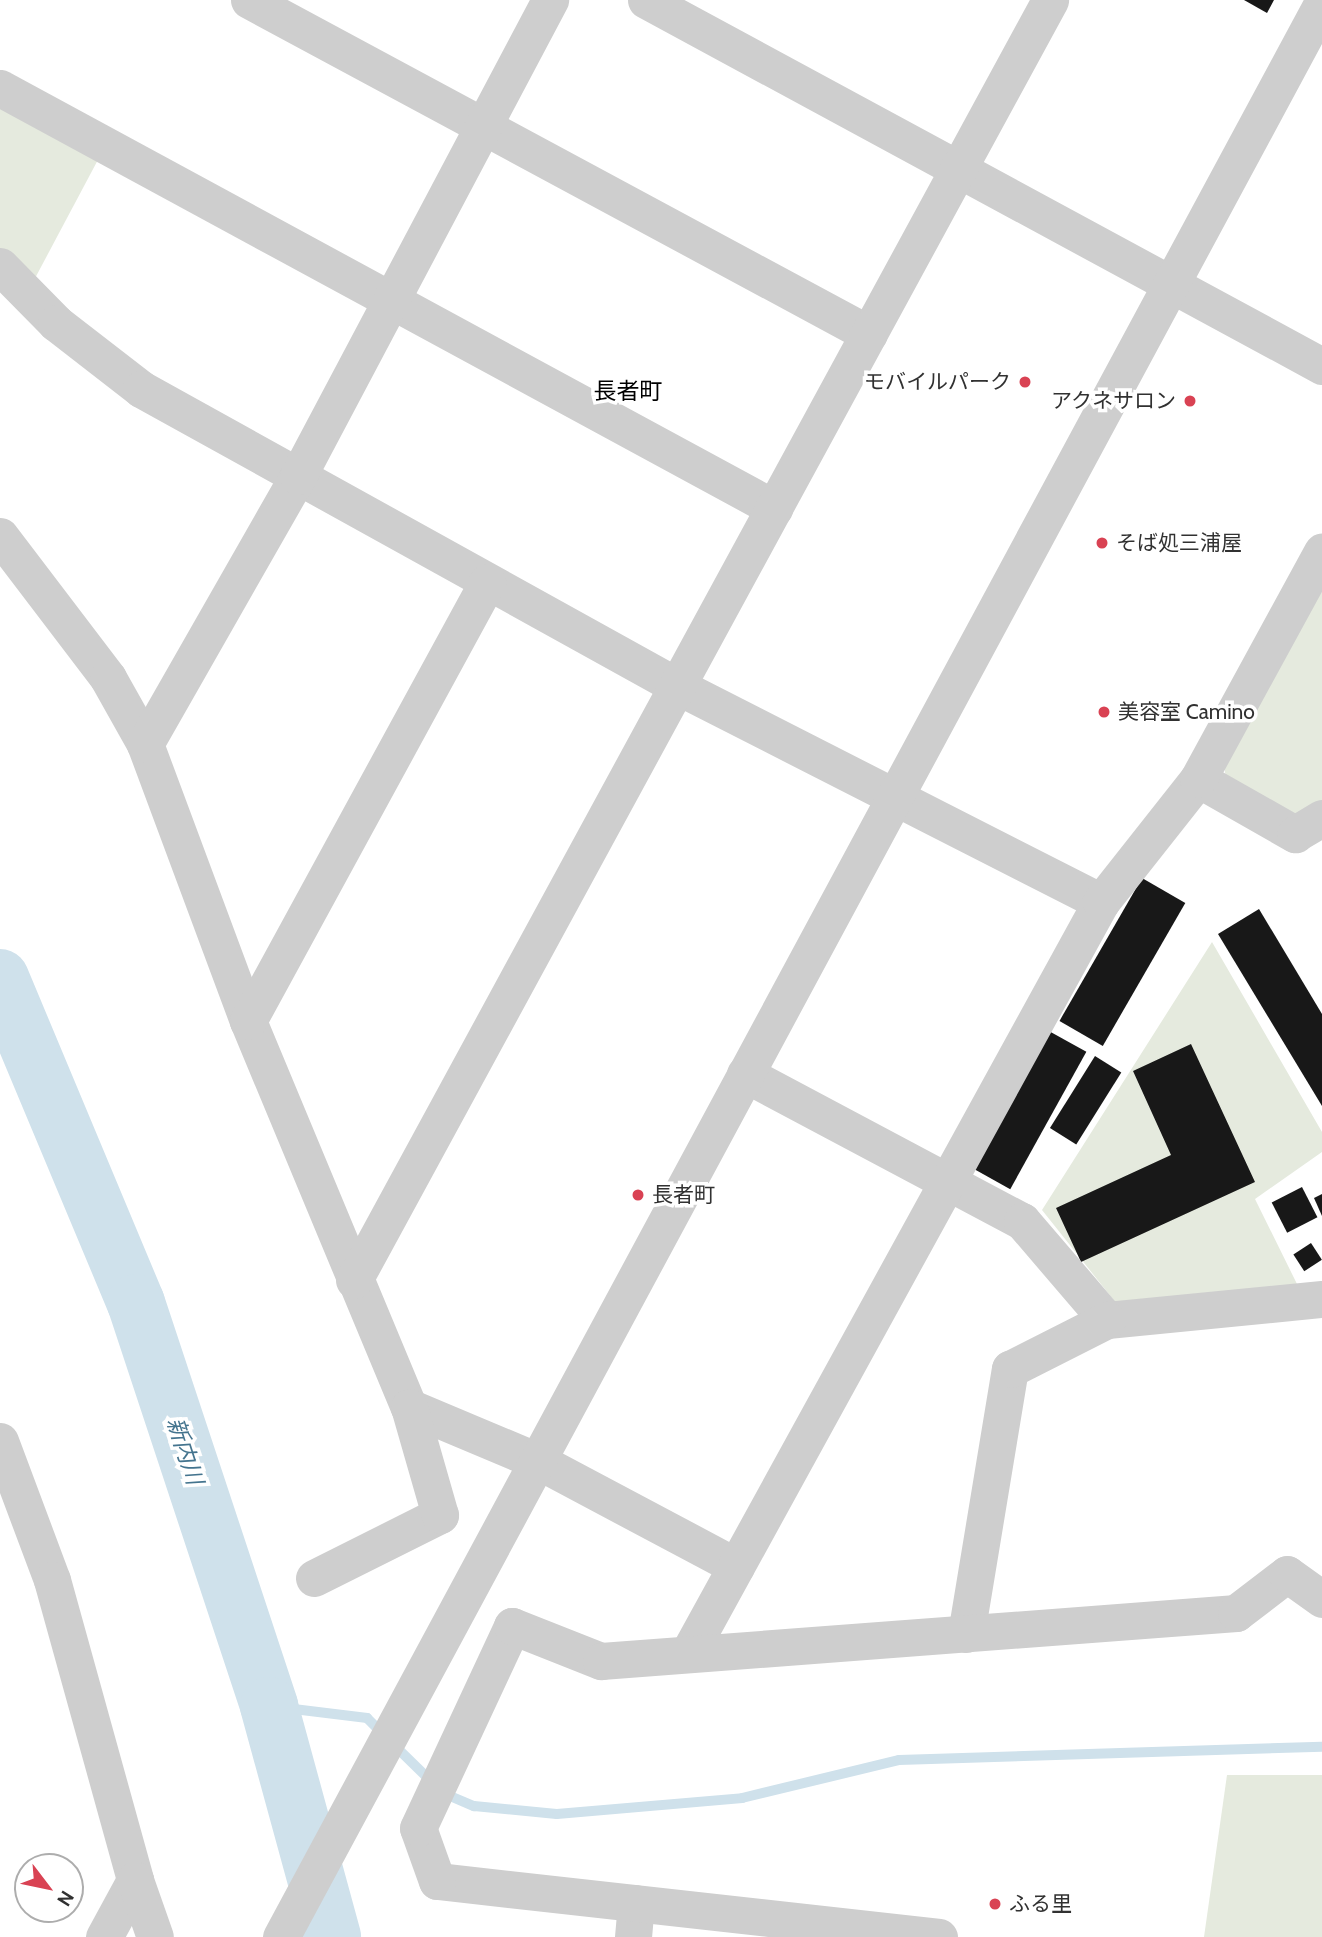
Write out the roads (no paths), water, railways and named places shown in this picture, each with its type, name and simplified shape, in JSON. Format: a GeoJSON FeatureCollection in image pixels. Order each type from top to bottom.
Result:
{"type":"FeatureCollection","features":[{"type":"Feature","properties":{"kind":"street"},"geometry":{"type":"LineString","coordinates":[[249,0],[869,334]]}},
{"type":"Feature","properties":{"kind":"street"},"geometry":{"type":"LineString","coordinates":[[145,744],[298,476],[550,0]]}},
{"type":"Feature","properties":{"kind":"street"},"geometry":{"type":"LineString","coordinates":[[646,0],[1322,366]]}},
{"type":"Feature","properties":{"kind":"street"},"geometry":{"type":"LineString","coordinates":[[354,1280],[959,168],[1041,3]]}},
{"type":"Feature","properties":{"kind":"street"},"geometry":{"type":"LineString","coordinates":[[281,1937],[540,1462],[745,1074],[1322,4]]}},
{"type":"Feature","properties":{"kind":"street"},"geometry":{"type":"LineString","coordinates":[[0,88],[774,508]]}},
{"type":"Feature","properties":{"kind":"street"},"geometry":{"type":"LineString","coordinates":[[0,266],[56,323],[141,389],[677,687],[1101,902]]}},
{"type":"Feature","properties":{"kind":"street"},"geometry":{"type":"LineString","coordinates":[[0,536],[108,678],[145,744],[248,1021],[409,1407],[440,1515],[314,1578]]}},
{"type":"Feature","properties":{"kind":"street"},"geometry":{"type":"LineString","coordinates":[[689,1652],[1101,902],[1198,779],[1322,552]]}},
{"type":"Feature","properties":{"kind":"street"},"geometry":{"type":"LineString","coordinates":[[248,1021],[487,582]]}},
{"type":"Feature","properties":{"kind":"street"},"geometry":{"type":"LineString","coordinates":[[1198,779],[1295,834],[1322,818]]}},
{"type":"Feature","properties":{"kind":"street"},"geometry":{"type":"LineString","coordinates":[[745,1074],[1022,1221],[1107,1320]]}},
{"type":"Feature","properties":{"kind":"street"},"geometry":{"type":"LineString","coordinates":[[965,1634],[1010,1369],[1107,1320],[1322,1299]]}},
{"type":"Feature","properties":{"kind":"street"},"geometry":{"type":"LineString","coordinates":[[409,1407],[540,1462],[736,1566]]}},
{"type":"Feature","properties":{"kind":"street"},"geometry":{"type":"LineString","coordinates":[[0,1441],[52,1580],[135,1880],[155,1937]]}},
{"type":"Feature","properties":{"kind":"street"},"geometry":{"type":"LineString","coordinates":[[939,1937],[634,1920],[437,1881],[418,1828],[512,1626],[601,1661],[689,1652],[1237,1613],[1287,1574],[1322,1599]]}},
{"type":"Feature","properties":{"kind":"street"},"geometry":{"type":"LineString","coordinates":[[104,1937],[135,1880]]}},
{"type":"Feature","properties":{"kind":"waterway","name":"新内川"},"geometry":{"type":"LineString","coordinates":[[0,978],[136,1303],[269,1706],[332,1937]]}},
{"type":"Feature","properties":{"kind":"waterway"},"geometry":{"type":"LineString","coordinates":[[269,1706],[367,1718],[382,1733]]}},
{"type":"Feature","properties":{"kind":"waterway"},"geometry":{"type":"LineString","coordinates":[[393,1744],[432,1782]]}},
{"type":"Feature","properties":{"kind":"waterway"},"geometry":{"type":"LineString","coordinates":[[443,1793],[474,1806],[557,1814],[742,1798],[899,1760],[1322,1747]]}},
{"type":"Feature","properties":{"kind":"place","name":"モバイルパーク"},"geometry":{"type":"Point","coordinates":[1025,382]}},
{"type":"Feature","properties":{"kind":"place","name":"アクネサロン"},"geometry":{"type":"Point","coordinates":[1190,401]}},
{"type":"Feature","properties":{"kind":"place","name":"そば処三浦屋"},"geometry":{"type":"Point","coordinates":[1102,543]}},
{"type":"Feature","properties":{"kind":"place","name":"美容室 Camino"},"geometry":{"type":"Point","coordinates":[1104,712]}},
{"type":"Feature","properties":{"kind":"place","name":"長者町"},"geometry":{"type":"Point","coordinates":[638,1195]}},
{"type":"Feature","properties":{"kind":"place","name":"ふる里"},"geometry":{"type":"Point","coordinates":[995,1904]}},
{"type":"Feature","properties":{"kind":"district","name":"長者町"},"geometry":{"type":"Point","coordinates":[628,391]}}]}
